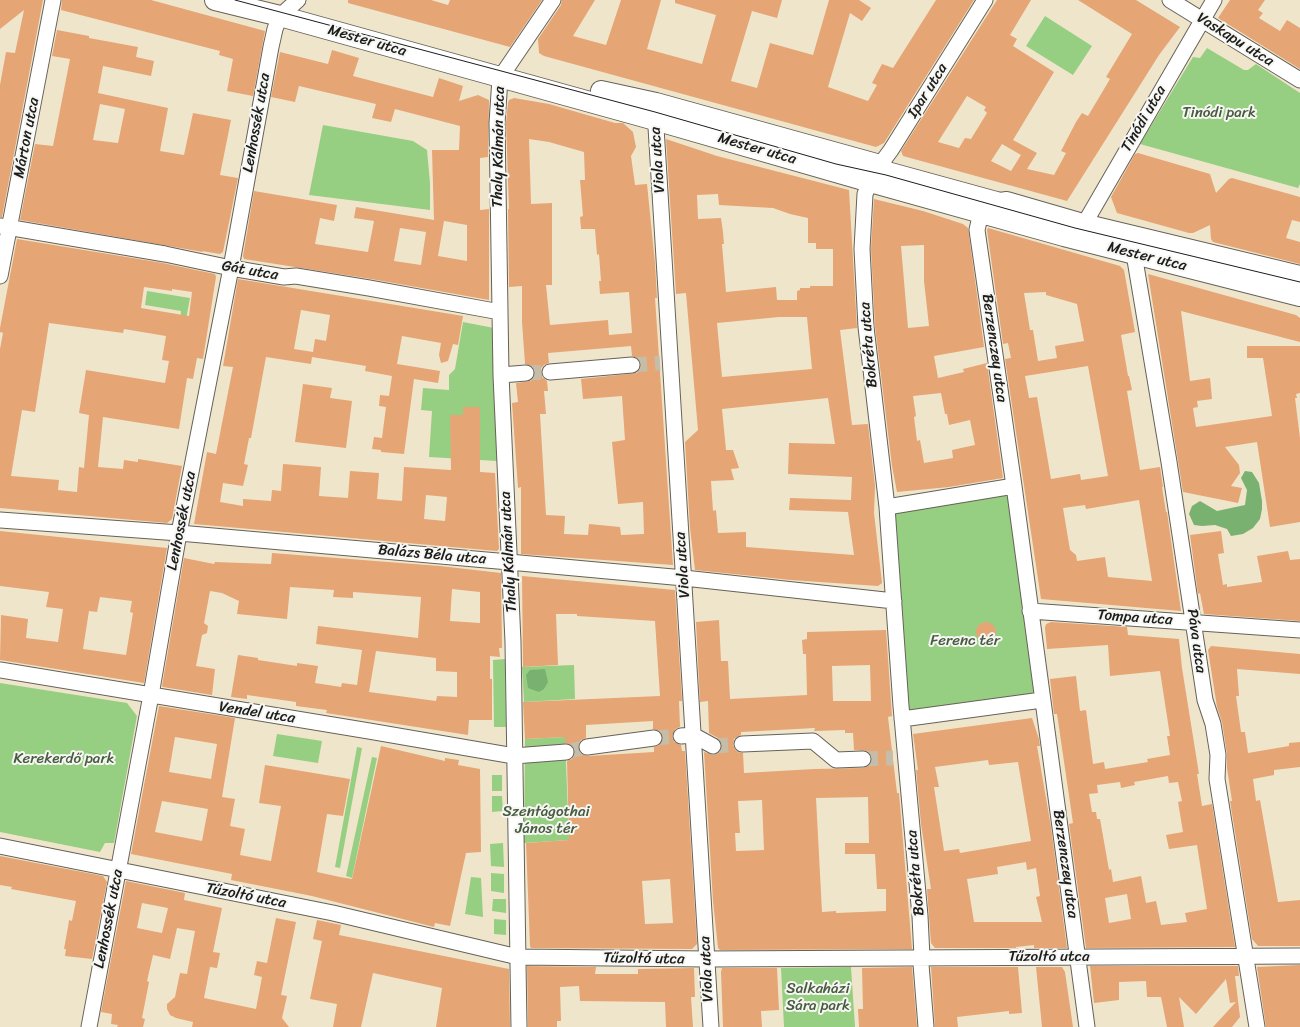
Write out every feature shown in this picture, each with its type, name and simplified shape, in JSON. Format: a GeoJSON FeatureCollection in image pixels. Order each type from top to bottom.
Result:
{"type":"FeatureCollection","features":[{"type":"Feature","properties":{"kind":"street","name":"Márton utca"},"geometry":{"type":"LineString","coordinates":[[0,276],[4,227],[53,0]]}},
{"type":"Feature","properties":{"kind":"street","name":"Mester utca"},"geometry":{"type":"LineString","coordinates":[[215,0],[289,8]]}},
{"type":"Feature","properties":{"kind":"street","name":"Mester utca"},"geometry":{"type":"LineString","coordinates":[[257,0],[502,73],[656,111],[879,173],[993,209],[1080,232],[1300,276]]}},
{"type":"Feature","properties":{"kind":"street"},"geometry":{"type":"LineString","coordinates":[[502,73],[553,0]]}},
{"type":"Feature","properties":{"kind":"street","name":"Ipar utca"},"geometry":{"type":"LineString","coordinates":[[879,173],[985,0]]}},
{"type":"Feature","properties":{"kind":"street","name":"Vaskapu utca"},"geometry":{"type":"LineString","coordinates":[[1170,0],[1300,80]]}},
{"type":"Feature","properties":{"kind":"street","name":"Tinódi utca"},"geometry":{"type":"LineString","coordinates":[[1080,232],[1214,0]]}},
{"type":"Feature","properties":{"kind":"street","name":"Lenhossék utca"},"geometry":{"type":"LineString","coordinates":[[89,1027],[179,533],[231,268],[271,48],[275,29],[289,8]]}},
{"type":"Feature","properties":{"kind":"street","name":"Thaly Kálmán utca"},"geometry":{"type":"LineString","coordinates":[[502,73],[497,122],[501,375],[513,642],[519,1027]]}},
{"type":"Feature","properties":{"kind":"street","name":"Viola utca"},"geometry":{"type":"LineString","coordinates":[[656,111],[665,362],[684,578],[687,735],[707,959],[711,1027]]}},
{"type":"Feature","properties":{"kind":"street","name":"Bokréta utca"},"geometry":{"type":"LineString","coordinates":[[879,173],[865,194],[862,249],[866,327],[887,507]]}},
{"type":"Feature","properties":{"kind":"street","name":"Berzenczey utca"},"geometry":{"type":"LineString","coordinates":[[993,209],[979,221],[977,230],[1014,486]]}},
{"type":"Feature","properties":{"kind":"street","name":"Gát utca"},"geometry":{"type":"LineString","coordinates":[[4,227],[165,254],[231,268],[284,277],[296,276],[500,312]]}},
{"type":"Feature","properties":{"kind":"street","name":"Mester utca"},"geometry":{"type":"LineString","coordinates":[[1080,232],[1134,254],[1300,296]]}},
{"type":"Feature","properties":{"kind":"street","name":"Páva utca"},"geometry":{"type":"LineString","coordinates":[[1134,254],[1172,482],[1205,700],[1213,724],[1218,756],[1217,779],[1257,1027]]}},
{"type":"Feature","properties":{"kind":"street"},"geometry":{"type":"LineString","coordinates":[[550,372],[632,365]]}},
{"type":"Feature","properties":{"kind":"street"},"geometry":{"type":"LineString","coordinates":[[501,375],[526,373]]}},
{"type":"Feature","properties":{"kind":"street"},"geometry":{"type":"LineString","coordinates":[[1014,486],[1042,700],[902,719],[887,507],[1014,486]]}},
{"type":"Feature","properties":{"kind":"street","name":"Balázs Béla utca"},"geometry":{"type":"LineString","coordinates":[[0,520],[179,533],[509,562],[684,578],[894,601]]}},
{"type":"Feature","properties":{"kind":"street","name":"Tompa utca"},"geometry":{"type":"LineString","coordinates":[[1030,611],[1300,630]]}},
{"type":"Feature","properties":{"kind":"street","name":"Vendel utca"},"geometry":{"type":"LineString","coordinates":[[0,670],[514,756],[566,752]]}},
{"type":"Feature","properties":{"kind":"street","name":"Berzenczey utca"},"geometry":{"type":"LineString","coordinates":[[1042,700],[1087,1027]]}},
{"type":"Feature","properties":{"kind":"street","name":"Bokréta utca"},"geometry":{"type":"LineString","coordinates":[[902,719],[899,757],[922,957],[926,1027]]}},
{"type":"Feature","properties":{"kind":"street"},"geometry":{"type":"LineString","coordinates":[[687,735],[713,746]]}},
{"type":"Feature","properties":{"kind":"street"},"geometry":{"type":"LineString","coordinates":[[587,746],[654,738]]}},
{"type":"Feature","properties":{"kind":"street"},"geometry":{"type":"LineString","coordinates":[[742,744],[814,741],[836,760],[863,759]]}},
{"type":"Feature","properties":{"kind":"street","name":"Tűzoltó utca"},"geometry":{"type":"LineString","coordinates":[[0,846],[332,913],[518,958],[1300,956]]}},
{"type":"Feature","properties":{"kind":"green space"},"geometry":{"type":"Polygon","coordinates":[[[1045,16],[1092,46],[1073,75],[1026,46],[1045,16]]]}},
{"type":"Feature","properties":{"kind":"green space","name":"Tinódi park"},"geometry":{"type":"Polygon","coordinates":[[[1207,48],[1244,70],[1248,70],[1256,64],[1300,93],[1300,184],[1298,188],[1140,144],[1193,57],[1200,58],[1207,48]]]}},
{"type":"Feature","properties":{"kind":"green space"},"geometry":{"type":"Polygon","coordinates":[[[323,125],[413,141],[427,150],[430,210],[309,195],[323,125]]]}},
{"type":"Feature","properties":{"kind":"green space"},"geometry":{"type":"Polygon","coordinates":[[[147,291],[190,298],[185,325],[180,324],[181,311],[145,305],[147,291]]]}},
{"type":"Feature","properties":{"kind":"green space"},"geometry":{"type":"Polygon","coordinates":[[[463,322],[494,328],[497,461],[429,457],[432,411],[421,410],[423,388],[449,390],[449,375],[455,369],[463,322]]]}},
{"type":"Feature","properties":{"kind":"green space"},"geometry":{"type":"Polygon","coordinates":[[[1245,471],[1252,472],[1259,483],[1262,501],[1260,519],[1253,528],[1243,534],[1231,536],[1227,529],[1215,525],[1194,525],[1189,514],[1192,506],[1200,501],[1217,511],[1245,505],[1247,490],[1241,478],[1245,471]]]}},
{"type":"Feature","properties":{"kind":"green space","name":"Ferenc tér"},"geometry":{"type":"Polygon","coordinates":[[[1014,486],[1042,700],[902,719],[887,507],[1014,486]]]}},
{"type":"Feature","properties":{"kind":"green space"},"geometry":{"type":"Polygon","coordinates":[[[505,659],[506,727],[494,727],[493,660],[505,659]]]}},
{"type":"Feature","properties":{"kind":"green space"},"geometry":{"type":"Polygon","coordinates":[[[574,665],[575,699],[524,702],[522,667],[574,665]]]}},
{"type":"Feature","properties":{"kind":"green space"},"geometry":{"type":"Polygon","coordinates":[[[545,669],[548,682],[544,689],[539,692],[528,688],[526,675],[530,670],[545,669]]]}},
{"type":"Feature","properties":{"kind":"green space","name":"Kerekerdő park"},"geometry":{"type":"Polygon","coordinates":[[[0,683],[127,703],[137,716],[114,843],[105,843],[100,852],[0,832],[0,683]]]}},
{"type":"Feature","properties":{"kind":"green space"},"geometry":{"type":"Polygon","coordinates":[[[277,734],[322,741],[318,763],[273,756],[277,734]]]}},
{"type":"Feature","properties":{"kind":"green space","name":"Szentágothai János tér"},"geometry":{"type":"Polygon","coordinates":[[[565,737],[569,840],[524,843],[525,739],[565,737]]]}},
{"type":"Feature","properties":{"kind":"green space"},"geometry":{"type":"Polygon","coordinates":[[[357,747],[362,748],[340,868],[335,867],[357,747]]]}},
{"type":"Feature","properties":{"kind":"green space"},"geometry":{"type":"Polygon","coordinates":[[[372,757],[377,758],[352,878],[346,876],[372,757]]]}},
{"type":"Feature","properties":{"kind":"green space"},"geometry":{"type":"Polygon","coordinates":[[[492,775],[502,775],[502,791],[492,791],[492,775]]]}},
{"type":"Feature","properties":{"kind":"green space"},"geometry":{"type":"Polygon","coordinates":[[[492,796],[502,796],[503,811],[492,812],[492,796]]]}},
{"type":"Feature","properties":{"kind":"green space"},"geometry":{"type":"Polygon","coordinates":[[[503,843],[504,867],[491,866],[490,844],[503,843]]]}},
{"type":"Feature","properties":{"kind":"green space"},"geometry":{"type":"Polygon","coordinates":[[[491,873],[504,874],[504,893],[491,891],[491,873]]]}},
{"type":"Feature","properties":{"kind":"green space"},"geometry":{"type":"Polygon","coordinates":[[[471,877],[481,878],[483,917],[465,914],[471,877]]]}},
{"type":"Feature","properties":{"kind":"green space"},"geometry":{"type":"Polygon","coordinates":[[[493,899],[506,899],[506,913],[492,911],[493,899]]]}},
{"type":"Feature","properties":{"kind":"green space"},"geometry":{"type":"Polygon","coordinates":[[[494,919],[506,920],[506,935],[494,934],[494,919]]]}},
{"type":"Feature","properties":{"kind":"green space","name":"Salkaházi Sára park"},"geometry":{"type":"Polygon","coordinates":[[[851,967],[855,1027],[784,1027],[781,968],[851,967]]]}},
{"type":"Feature","properties":{"kind":"building"},"geometry":{"type":"Polygon","coordinates":[[[0,0],[43,0],[2,217],[0,217],[0,85],[6,52],[15,53],[24,10],[0,29],[0,0]]]}},
{"type":"Feature","properties":{"kind":"building"},"geometry":{"type":"Polygon","coordinates":[[[62,0],[151,0],[265,31],[253,96],[227,91],[233,59],[219,55],[220,51],[61,10],[62,0]]]}},
{"type":"Feature","properties":{"kind":"building"},"geometry":{"type":"Polygon","coordinates":[[[348,0],[431,0],[448,5],[450,0],[542,0],[510,47],[348,3],[348,0]]]}},
{"type":"Feature","properties":{"kind":"building"},"geometry":{"type":"Polygon","coordinates":[[[562,0],[595,0],[573,36],[606,45],[621,0],[661,0],[647,49],[702,64],[716,15],[675,3],[675,0],[782,0],[777,18],[752,11],[731,81],[757,88],[770,43],[813,55],[829,0],[859,0],[871,8],[862,21],[850,13],[828,87],[868,101],[877,85],[872,83],[882,64],[893,68],[936,0],[974,0],[884,143],[876,147],[544,56],[539,53],[538,39],[561,5],[562,0]]]}},
{"type":"Feature","properties":{"kind":"building"},"geometry":{"type":"Polygon","coordinates":[[[997,0],[1031,0],[1010,35],[1017,39],[1013,46],[1054,72],[1013,140],[1037,153],[1027,169],[1054,175],[1066,153],[1061,151],[1076,122],[1082,113],[1088,116],[1110,79],[1106,77],[1132,34],[1078,0],[1136,0],[1180,27],[1159,55],[1067,201],[903,156],[901,151],[997,0]],[[967,96],[938,142],[959,148],[965,138],[971,139],[987,113],[984,110],[986,107],[967,96]],[[1002,144],[991,161],[1011,171],[1021,155],[1002,144]]]}},
{"type":"Feature","properties":{"kind":"building"},"geometry":{"type":"Polygon","coordinates":[[[1230,0],[1265,0],[1258,10],[1263,13],[1259,18],[1280,31],[1287,20],[1300,28],[1300,69],[1218,18],[1230,0]]]}},
{"type":"Feature","properties":{"kind":"building"},"geometry":{"type":"Polygon","coordinates":[[[57,30],[138,47],[136,57],[154,61],[151,76],[103,66],[98,93],[168,108],[160,151],[184,155],[193,113],[231,120],[220,175],[238,178],[223,252],[220,254],[203,252],[20,220],[35,144],[53,146],[70,59],[52,56],[57,30]],[[100,104],[93,140],[118,143],[125,109],[100,104]]]}},
{"type":"Feature","properties":{"kind":"building"},"geometry":{"type":"Polygon","coordinates":[[[332,50],[359,58],[353,76],[433,97],[439,78],[463,86],[459,101],[478,95],[489,100],[488,157],[480,158],[480,210],[489,209],[489,300],[244,259],[254,191],[337,205],[334,221],[320,218],[315,244],[368,252],[374,221],[354,218],[356,207],[434,220],[432,150],[459,150],[460,126],[395,109],[391,122],[372,118],[376,104],[299,86],[295,102],[271,97],[280,52],[328,64],[332,50]],[[444,221],[438,256],[467,261],[467,225],[444,221]],[[400,228],[394,261],[421,265],[426,232],[400,228]]]}},
{"type":"Feature","properties":{"kind":"building"},"geometry":{"type":"Polygon","coordinates":[[[514,98],[549,104],[615,123],[623,123],[633,132],[636,147],[631,156],[635,185],[647,184],[655,263],[657,298],[655,298],[673,565],[521,554],[521,487],[518,488],[512,403],[518,402],[516,383],[531,381],[535,373],[533,367],[525,364],[522,286],[509,287],[506,123],[509,100],[514,98]],[[529,139],[531,204],[552,203],[552,285],[546,285],[550,325],[608,320],[609,335],[632,333],[629,292],[600,294],[599,254],[597,255],[595,229],[581,229],[580,217],[583,216],[580,180],[585,180],[584,152],[549,142],[529,139]],[[631,346],[548,353],[549,363],[541,368],[542,377],[547,381],[548,391],[544,391],[546,414],[540,414],[546,515],[565,516],[564,534],[588,535],[589,524],[620,527],[621,535],[644,534],[643,502],[618,504],[612,442],[625,440],[622,396],[583,399],[581,379],[637,373],[641,369],[641,364],[639,359],[632,356],[631,346]]]}},
{"type":"Feature","properties":{"kind":"building"},"geometry":{"type":"Polygon","coordinates":[[[666,139],[717,156],[849,190],[857,328],[840,330],[852,425],[868,424],[875,486],[874,513],[882,583],[878,586],[791,580],[695,570],[690,528],[685,442],[698,430],[686,293],[676,294],[666,139]],[[718,194],[697,195],[698,219],[721,218],[726,292],[776,287],[777,300],[797,300],[797,291],[800,288],[833,286],[833,249],[816,249],[816,243],[808,243],[808,218],[773,208],[719,205],[718,194]],[[779,317],[717,323],[722,377],[812,369],[807,317],[779,317]],[[828,398],[722,409],[726,450],[733,450],[739,468],[731,469],[734,480],[711,481],[713,511],[716,510],[718,533],[746,532],[746,547],[854,555],[848,512],[789,510],[790,498],[851,500],[852,477],[788,474],[789,443],[835,444],[828,398]]]}},
{"type":"Feature","properties":{"kind":"building"},"geometry":{"type":"Polygon","coordinates":[[[1138,153],[1210,174],[1216,193],[1232,178],[1300,197],[1300,222],[1292,220],[1286,238],[1300,242],[1300,264],[1213,242],[1210,225],[1189,233],[1117,213],[1111,197],[1135,154],[1138,153]]]}},
{"type":"Feature","properties":{"kind":"building"},"geometry":{"type":"Polygon","coordinates":[[[874,199],[923,211],[963,224],[968,228],[984,347],[934,356],[938,378],[964,372],[963,369],[987,363],[1003,478],[949,487],[897,492],[892,466],[875,326],[871,249],[874,199]],[[924,245],[901,246],[908,328],[929,326],[924,281],[924,245]],[[941,393],[913,396],[917,441],[920,440],[924,463],[953,458],[952,450],[975,445],[970,420],[949,425],[941,393]]]}},
{"type":"Feature","properties":{"kind":"building"},"geometry":{"type":"Polygon","coordinates":[[[988,228],[1120,266],[1124,270],[1135,332],[1121,335],[1132,390],[1127,391],[1140,470],[1160,467],[1181,611],[1041,599],[1005,359],[1011,358],[1008,343],[1003,344],[988,228]],[[1046,292],[1024,293],[1030,330],[1033,330],[1038,361],[1057,358],[1055,346],[1084,341],[1077,304],[1046,295],[1046,292]],[[1088,366],[1025,376],[1029,398],[1037,397],[1051,479],[1080,474],[1081,480],[1108,476],[1088,366]],[[1139,500],[1086,509],[1085,505],[1063,508],[1070,550],[1076,555],[1077,561],[1105,557],[1108,577],[1152,581],[1139,500]]]}},
{"type":"Feature","properties":{"kind":"building"},"geometry":{"type":"Polygon","coordinates":[[[17,239],[163,263],[215,274],[203,359],[197,358],[193,379],[187,378],[179,429],[103,417],[98,467],[123,469],[124,460],[138,462],[138,459],[182,466],[172,519],[167,523],[0,508],[0,349],[3,333],[0,332],[17,239]],[[144,287],[141,308],[189,316],[192,292],[144,287]],[[49,323],[35,412],[22,410],[11,476],[59,480],[58,490],[77,492],[79,467],[84,468],[89,415],[79,413],[86,370],[165,383],[169,361],[162,360],[166,336],[124,329],[123,333],[49,323]]]}},
{"type":"Feature","properties":{"kind":"building"},"geometry":{"type":"Polygon","coordinates":[[[1148,274],[1296,315],[1300,318],[1300,342],[1181,311],[1190,381],[1210,378],[1212,399],[1197,401],[1198,407],[1193,408],[1196,427],[1272,416],[1263,358],[1247,358],[1247,346],[1300,346],[1300,393],[1296,394],[1297,398],[1295,398],[1300,438],[1300,522],[1270,527],[1257,442],[1225,447],[1239,465],[1240,473],[1231,486],[1242,488],[1238,503],[1183,492],[1148,274]]]}},
{"type":"Feature","properties":{"kind":"building"},"geometry":{"type":"Polygon","coordinates":[[[238,279],[463,316],[458,345],[453,344],[448,361],[441,363],[439,355],[441,343],[402,336],[397,364],[440,371],[438,383],[414,379],[404,454],[381,452],[381,450],[372,449],[374,437],[382,438],[386,407],[379,406],[380,395],[389,396],[392,376],[365,371],[366,366],[312,357],[311,364],[266,357],[251,438],[249,438],[244,464],[248,465],[243,486],[223,483],[220,502],[243,506],[243,499],[271,501],[272,490],[281,491],[283,464],[321,467],[319,496],[348,498],[350,471],[379,473],[377,499],[402,501],[404,467],[451,470],[450,415],[463,415],[463,407],[480,407],[480,472],[495,473],[499,549],[497,551],[194,524],[207,452],[216,454],[233,367],[223,366],[238,279]],[[301,310],[294,349],[313,352],[315,339],[326,341],[330,315],[301,310]],[[426,495],[424,519],[445,521],[447,497],[426,495]]]}},
{"type":"Feature","properties":{"kind":"building"},"geometry":{"type":"Polygon","coordinates":[[[303,384],[332,388],[330,398],[352,401],[346,448],[295,442],[303,384]]]}},
{"type":"Feature","properties":{"kind":"building"},"geometry":{"type":"Polygon","coordinates":[[[0,531],[167,548],[144,683],[0,660],[1,615],[28,619],[26,638],[58,642],[63,609],[46,607],[49,592],[0,586],[0,531]],[[100,597],[97,612],[89,611],[83,649],[126,655],[133,613],[130,612],[132,601],[100,597]]]}},
{"type":"Feature","properties":{"kind":"building"},"geometry":{"type":"Polygon","coordinates":[[[1221,531],[1224,553],[1218,554],[1223,585],[1227,584],[1227,587],[1262,582],[1257,556],[1288,551],[1290,560],[1300,559],[1300,621],[1204,614],[1200,593],[1198,594],[1190,535],[1221,531]]]}},
{"type":"Feature","properties":{"kind":"building"},"geometry":{"type":"Polygon","coordinates":[[[272,553],[440,566],[501,573],[502,648],[499,648],[500,657],[490,656],[492,720],[469,720],[468,735],[326,713],[327,710],[296,706],[296,702],[247,695],[247,699],[231,697],[238,655],[297,666],[297,663],[318,666],[315,683],[341,687],[342,683],[357,685],[362,650],[316,644],[318,626],[418,638],[421,597],[353,592],[353,598],[333,597],[334,590],[290,587],[287,619],[237,614],[239,601],[222,593],[210,591],[204,623],[208,626],[207,633],[202,635],[196,666],[215,669],[212,695],[163,687],[184,558],[214,564],[215,562],[271,564],[272,553]],[[452,589],[450,621],[480,623],[480,592],[452,589]],[[376,651],[369,692],[436,701],[437,696],[457,697],[457,672],[436,671],[436,658],[376,651]]]}},
{"type":"Feature","properties":{"kind":"building"},"geometry":{"type":"Polygon","coordinates":[[[522,576],[675,590],[682,701],[679,701],[680,727],[675,729],[672,736],[674,742],[681,745],[682,751],[685,751],[697,944],[692,949],[531,948],[526,843],[569,840],[567,761],[572,759],[575,752],[573,746],[565,743],[565,737],[525,739],[523,702],[660,696],[655,621],[556,614],[558,665],[523,667],[522,576]],[[653,721],[586,725],[586,738],[578,744],[578,749],[580,753],[588,756],[654,752],[654,747],[660,745],[663,737],[661,732],[653,729],[653,721]],[[670,879],[642,881],[645,924],[673,923],[670,879]]]}},
{"type":"Feature","properties":{"kind":"building"},"geometry":{"type":"Polygon","coordinates":[[[719,620],[721,661],[728,661],[730,699],[807,695],[806,654],[803,654],[802,640],[807,639],[807,632],[886,630],[892,716],[888,717],[897,793],[899,793],[912,949],[720,950],[718,948],[713,901],[704,752],[713,755],[717,754],[721,751],[722,745],[718,738],[709,733],[708,701],[700,702],[696,622],[719,620]],[[870,665],[832,666],[833,701],[871,701],[870,665]],[[815,728],[741,732],[741,735],[734,739],[733,745],[737,752],[743,753],[744,773],[863,768],[871,764],[872,758],[868,751],[854,750],[853,733],[845,733],[845,730],[814,731],[815,728]],[[868,797],[816,798],[822,912],[886,911],[886,889],[877,889],[875,854],[845,854],[845,843],[869,843],[868,797]],[[762,800],[738,801],[740,833],[735,833],[736,851],[764,850],[762,800]]]}},
{"type":"Feature","properties":{"kind":"building"},"geometry":{"type":"Polygon","coordinates":[[[982,622],[990,622],[996,628],[996,636],[990,642],[982,642],[976,636],[976,628],[982,622]]]}},
{"type":"Feature","properties":{"kind":"building"},"geometry":{"type":"Polygon","coordinates":[[[1051,622],[1127,627],[1128,635],[1179,639],[1202,806],[1212,804],[1235,947],[1086,948],[1069,824],[1073,823],[1057,714],[1054,714],[1050,679],[1076,676],[1080,711],[1086,710],[1093,764],[1104,762],[1105,769],[1148,762],[1147,759],[1170,755],[1167,736],[1170,736],[1160,671],[1110,676],[1108,645],[1047,649],[1046,624],[1051,622]],[[1168,776],[1134,782],[1135,785],[1121,788],[1120,782],[1097,785],[1098,793],[1089,794],[1092,812],[1096,812],[1097,819],[1100,819],[1113,882],[1141,876],[1146,903],[1156,901],[1161,925],[1187,922],[1185,913],[1207,909],[1197,845],[1169,849],[1166,835],[1183,832],[1178,802],[1182,801],[1178,782],[1169,783],[1168,776]],[[1127,894],[1105,898],[1109,923],[1131,919],[1127,894]]]}},
{"type":"Feature","properties":{"kind":"building"},"geometry":{"type":"Polygon","coordinates":[[[1211,646],[1300,654],[1300,674],[1237,669],[1239,696],[1236,696],[1241,732],[1245,732],[1248,753],[1289,746],[1289,743],[1300,742],[1300,767],[1274,770],[1274,775],[1253,779],[1256,801],[1260,800],[1278,902],[1300,900],[1300,946],[1258,946],[1252,939],[1230,801],[1232,801],[1227,754],[1208,650],[1211,646]]]}},
{"type":"Feature","properties":{"kind":"building"},"geometry":{"type":"Polygon","coordinates":[[[159,706],[235,718],[222,797],[235,799],[230,826],[245,829],[240,855],[271,861],[281,806],[259,803],[265,765],[350,779],[343,816],[327,814],[317,872],[340,877],[352,879],[381,746],[445,761],[445,758],[459,760],[458,765],[480,769],[481,852],[466,853],[450,926],[435,923],[434,927],[312,896],[231,880],[232,874],[131,854],[159,706]],[[175,737],[169,772],[211,779],[217,744],[175,737]],[[162,801],[155,832],[202,841],[208,809],[162,801]]]}},
{"type":"Feature","properties":{"kind":"building"},"geometry":{"type":"Polygon","coordinates":[[[1032,718],[1039,739],[1040,746],[1037,746],[1051,827],[1067,948],[1034,948],[1034,945],[1016,948],[935,948],[931,943],[927,889],[931,889],[921,824],[916,770],[918,770],[913,734],[1032,718]],[[988,760],[935,767],[939,787],[934,787],[944,851],[959,849],[960,853],[1031,841],[1018,762],[989,765],[988,760]],[[1026,862],[997,867],[998,874],[967,879],[974,922],[1042,922],[1036,897],[1040,896],[1036,868],[1027,870],[1026,862]]]}},
{"type":"Feature","properties":{"kind":"building"},"geometry":{"type":"Polygon","coordinates":[[[0,856],[103,876],[107,882],[92,959],[65,956],[66,949],[64,949],[69,920],[72,921],[76,901],[11,889],[12,887],[0,885],[0,856]]]}},
{"type":"Feature","properties":{"kind":"building"},"geometry":{"type":"Polygon","coordinates":[[[126,881],[185,893],[184,900],[222,908],[213,952],[220,953],[217,968],[210,967],[204,998],[256,1009],[262,977],[254,975],[257,961],[267,963],[276,918],[296,922],[281,995],[287,996],[282,1018],[289,1027],[192,1027],[193,1022],[170,1015],[167,1004],[175,997],[180,973],[187,974],[195,931],[177,928],[170,959],[153,955],[147,981],[149,982],[142,1018],[145,1019],[143,1027],[117,1027],[118,1025],[111,1024],[112,1014],[101,1012],[126,881]],[[142,903],[137,928],[162,933],[168,908],[142,903]]]}},
{"type":"Feature","properties":{"kind":"building"},"geometry":{"type":"Polygon","coordinates":[[[317,920],[341,925],[339,935],[509,969],[510,1027],[436,1027],[442,988],[373,973],[361,1027],[333,1027],[337,1004],[310,999],[322,941],[313,939],[317,920]]]}},
{"type":"Feature","properties":{"kind":"building"},"geometry":{"type":"Polygon","coordinates":[[[1300,965],[1300,1027],[1266,1027],[1257,967],[1300,965]]]}},
{"type":"Feature","properties":{"kind":"building"},"geometry":{"type":"Polygon","coordinates":[[[527,966],[596,967],[595,974],[638,974],[638,969],[694,968],[695,997],[691,997],[693,1027],[666,1027],[665,1002],[580,1001],[579,986],[560,987],[561,1021],[557,1021],[557,1027],[528,1027],[527,966]]]}},
{"type":"Feature","properties":{"kind":"building"},"geometry":{"type":"Polygon","coordinates":[[[1090,966],[1238,966],[1239,976],[1235,976],[1240,1017],[1232,1027],[1213,1027],[1236,1002],[1230,1003],[1226,979],[1196,1014],[1179,997],[1184,1027],[1167,1027],[1161,997],[1147,997],[1146,981],[1119,982],[1119,1000],[1094,1003],[1090,966]]]}},
{"type":"Feature","properties":{"kind":"building"},"geometry":{"type":"Polygon","coordinates":[[[912,967],[917,1027],[859,1027],[858,1009],[863,1009],[862,968],[912,967]]]}},
{"type":"Feature","properties":{"kind":"building"},"geometry":{"type":"Polygon","coordinates":[[[931,967],[1018,967],[1022,1013],[1009,1014],[1009,1011],[957,1017],[958,1027],[935,1027],[931,967]]]}},
{"type":"Feature","properties":{"kind":"building"},"geometry":{"type":"Polygon","coordinates":[[[1036,967],[1062,967],[1065,972],[1073,1027],[1042,1027],[1036,967]]]}},
{"type":"Feature","properties":{"kind":"building"},"geometry":{"type":"Polygon","coordinates":[[[722,968],[777,968],[779,1010],[761,1011],[762,1027],[723,1027],[722,968]]]}},
{"type":"Feature","properties":{"kind":"tunnel"},"geometry":{"type":"LineString","coordinates":[[632,365],[660,363]]}},
{"type":"Feature","properties":{"kind":"tunnel"},"geometry":{"type":"LineString","coordinates":[[526,373],[550,372]]}},
{"type":"Feature","properties":{"kind":"tunnel"},"geometry":{"type":"LineString","coordinates":[[654,738],[681,736]]}},
{"type":"Feature","properties":{"kind":"tunnel"},"geometry":{"type":"LineString","coordinates":[[713,746],[742,744]]}},
{"type":"Feature","properties":{"kind":"tunnel"},"geometry":{"type":"LineString","coordinates":[[566,752],[587,747]]}},
{"type":"Feature","properties":{"kind":"tunnel"},"geometry":{"type":"LineString","coordinates":[[863,759],[893,758]]}},
{"type":"Feature","properties":{"kind":"tram line"},"geometry":{"type":"LineString","coordinates":[[235,0],[655,112],[836,164],[886,175],[1075,228],[1300,282]]}}]}
